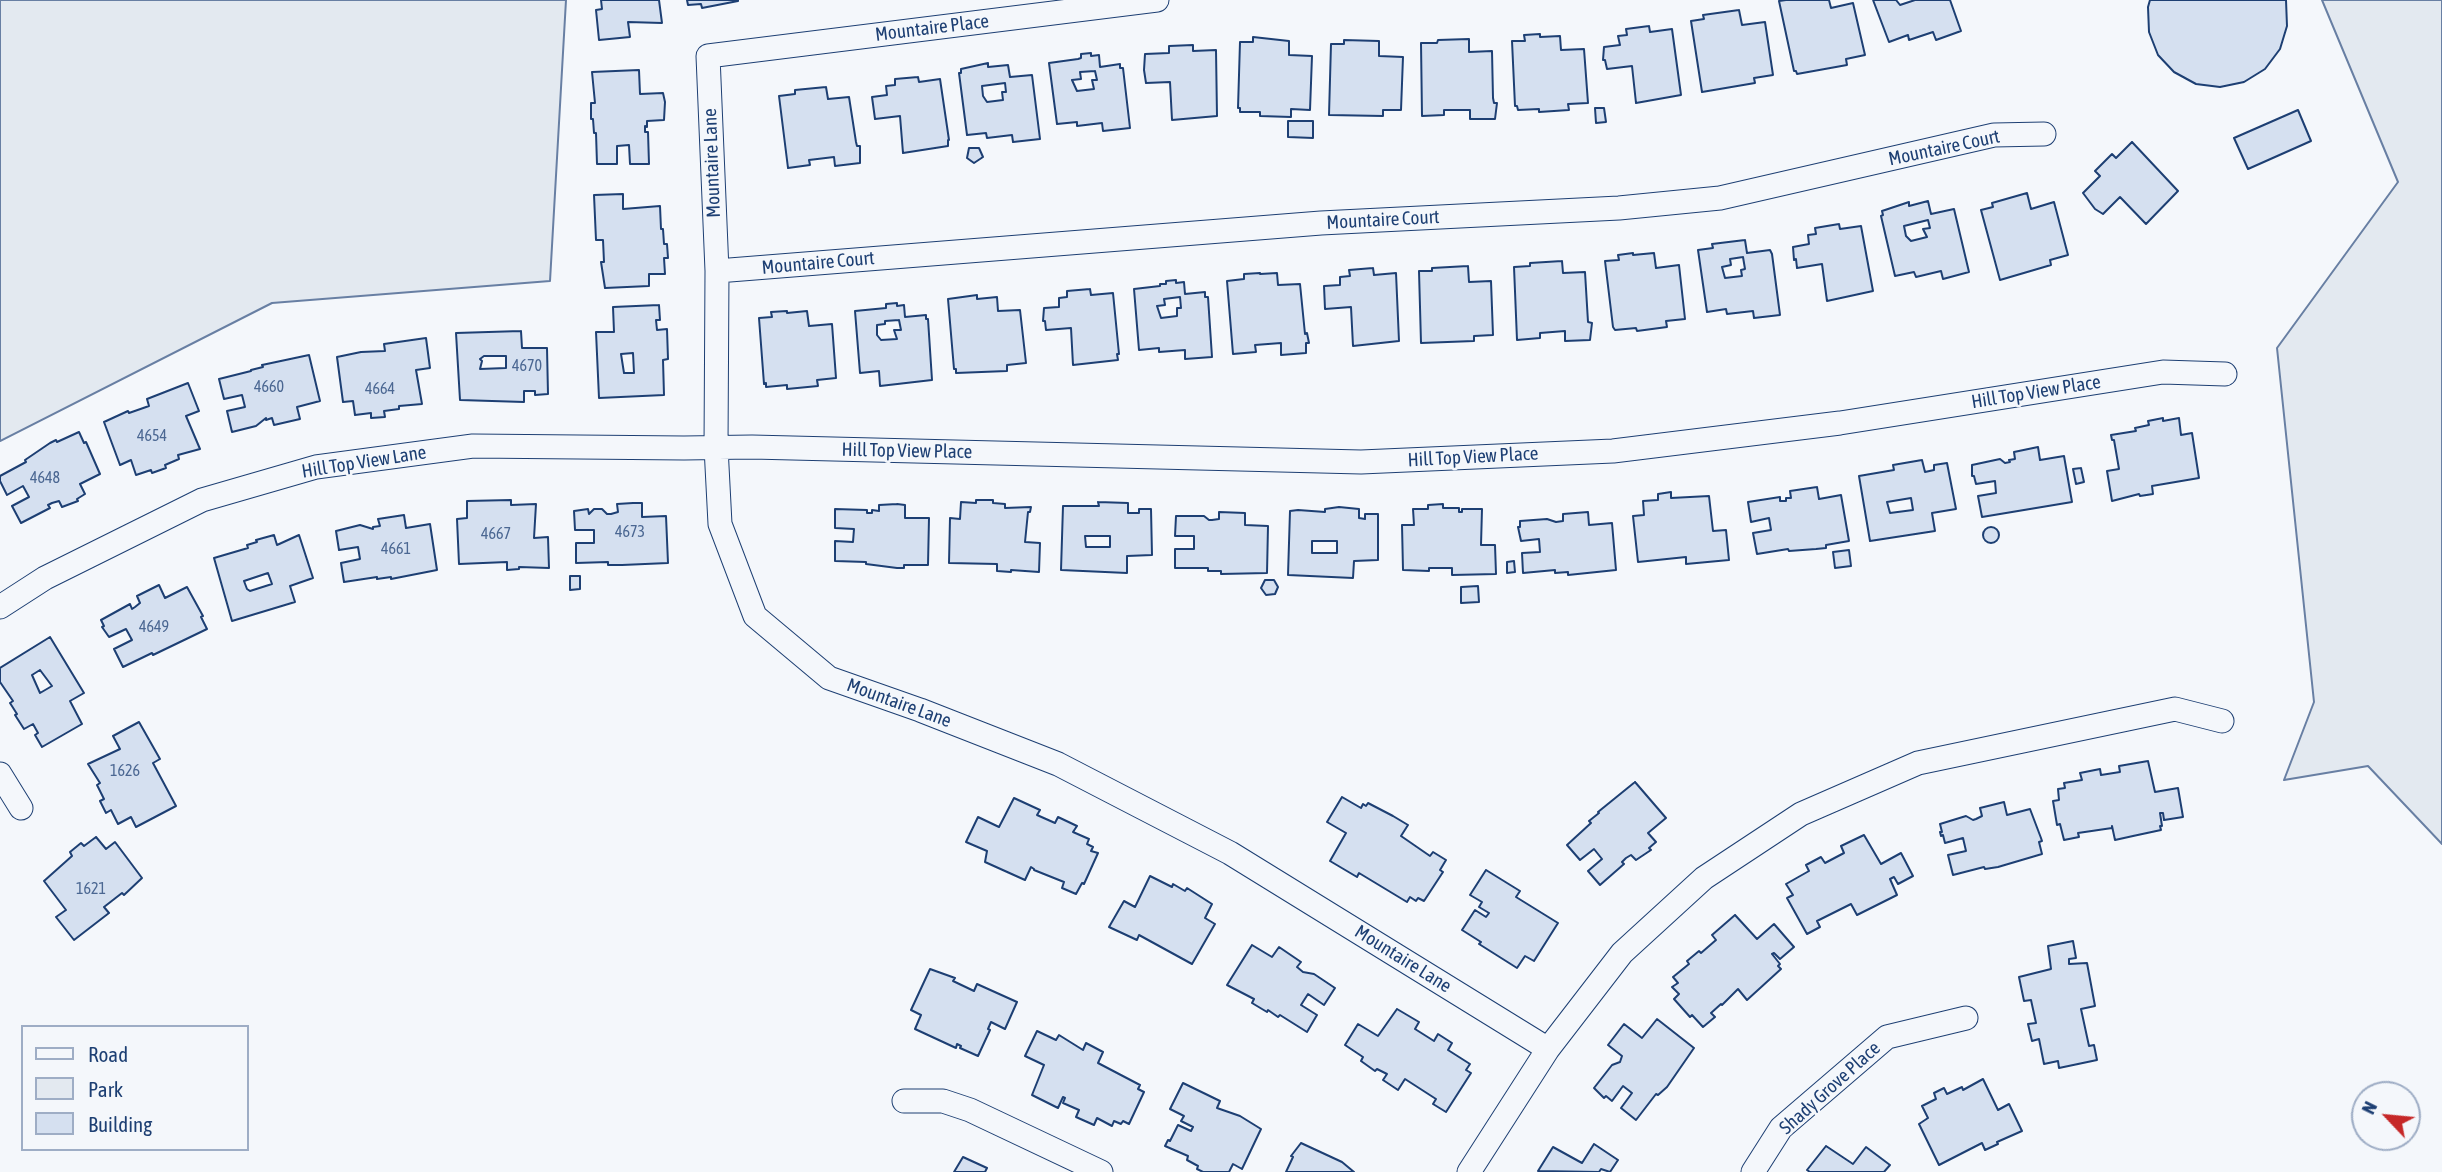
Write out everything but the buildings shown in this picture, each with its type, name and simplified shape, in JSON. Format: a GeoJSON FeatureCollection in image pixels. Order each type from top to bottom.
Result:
{"type":"FeatureCollection","features":[{"type":"Feature","properties":{"kind":"street","name":"Mountaire Place"},"geometry":{"type":"LineString","coordinates":[[708,56],[1157,0]]}},
{"type":"Feature","properties":{"kind":"street","name":"Mountaire Lane"},"geometry":{"type":"LineString","coordinates":[[708,56],[717,271],[716,447],[720,524],[755,616],[829,678],[1058,764],[1206,840],[1548,1049]]}},
{"type":"Feature","properties":{"kind":"street","name":"Mountaire Court"},"geometry":{"type":"LineString","coordinates":[[717,271],[1321,223],[1619,208],[1720,198],[1994,135],[2044,134]]}},
{"type":"Feature","properties":{"kind":"street","name":"Hill Top View Place"},"geometry":{"type":"LineString","coordinates":[[716,447],[1361,462],[1613,451],[1840,423],[2163,372],[2225,374]]}},
{"type":"Feature","properties":{"kind":"street","name":"Hill Top View Lane"},"geometry":{"type":"LineString","coordinates":[[0,607],[45,578],[202,500],[316,467],[473,446],[716,447]]}},
{"type":"Feature","properties":{"kind":"street"},"geometry":{"type":"LineString","coordinates":[[1469,1172],[1548,1049],[1622,953],[1704,878],[1801,814],[1918,763],[2175,709],[2222,721]]}},
{"type":"Feature","properties":{"kind":"street"},"geometry":{"type":"LineString","coordinates":[[0,774],[21,808]]}},
{"type":"Feature","properties":{"kind":"street","name":"Shady Grove Place"},"geometry":{"type":"LineString","coordinates":[[1753,1172],[1781,1128],[1887,1037],[1966,1018]]}},
{"type":"Feature","properties":{"kind":"street"},"geometry":{"type":"LineString","coordinates":[[904,1101],[943,1101],[970,1110],[1101,1172]]}},
{"type":"Feature","properties":{"kind":"green space"},"geometry":{"type":"Polygon","coordinates":[[[0,0],[566,0],[550,281],[272,303],[0,441],[0,0]]]}},
{"type":"Feature","properties":{"kind":"green space"},"geometry":{"type":"Polygon","coordinates":[[[2322,0],[2442,0],[2442,844],[2368,766],[2284,780],[2314,702],[2277,348],[2398,182],[2322,0]]]}}]}
